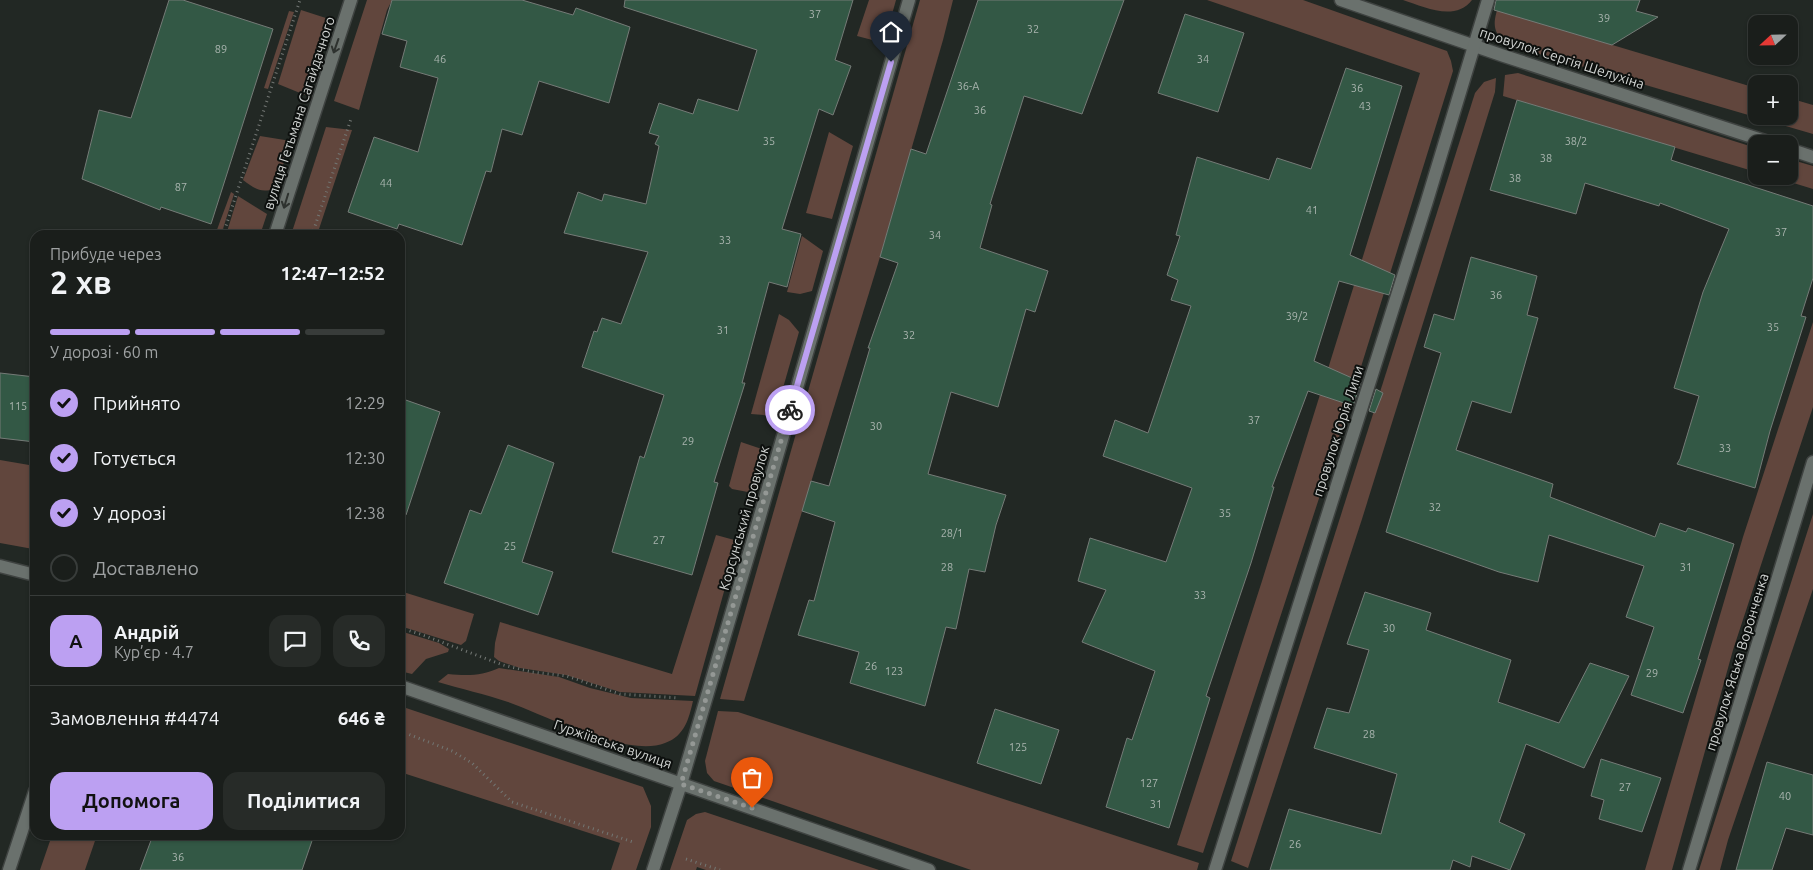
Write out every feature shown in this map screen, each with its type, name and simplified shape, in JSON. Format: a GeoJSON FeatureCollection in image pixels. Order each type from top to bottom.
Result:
{"type":"FeatureCollection","features":[{"type":"Feature","properties":{"kind":"street","name":"вулиця Гетьмана Сагайдачного"},"geometry":{"type":"LineString","coordinates":[[277,230],[351,0]]}},
{"type":"Feature","properties":{"kind":"street","name":"Корсунський провулок"},"geometry":{"type":"LineString","coordinates":[[653,870],[681,784],[755,533],[909,0]]}},
{"type":"Feature","properties":{"kind":"street","name":"провулок Сергія Шелухіна"},"geometry":{"type":"LineString","coordinates":[[1341,0],[1748,135]]}},
{"type":"Feature","properties":{"kind":"street","name":"провулок Юрія Липи"},"geometry":{"type":"LineString","coordinates":[[1215,870],[1421,220],[1488,0]]}},
{"type":"Feature","properties":{"kind":"street"},"geometry":{"type":"LineString","coordinates":[[1798,152],[1813,157]]}},
{"type":"Feature","properties":{"kind":"street","name":"провулок Яська Воронченка"},"geometry":{"type":"LineString","coordinates":[[1689,870],[1809,491],[1813,462]]}},
{"type":"Feature","properties":{"kind":"street"},"geometry":{"type":"LineString","coordinates":[[0,566],[30,573]]}},
{"type":"Feature","properties":{"kind":"street","name":"Гуржіївська вулиця"},"geometry":{"type":"LineString","coordinates":[[405,688],[929,870]]}},
{"type":"Feature","properties":{"kind":"street"},"geometry":{"type":"LineString","coordinates":[[9,870],[30,806]]}},
{"type":"Feature","properties":{"kind":"path"},"geometry":{"type":"LineString","coordinates":[[225,230],[300,0]]}},
{"type":"Feature","properties":{"kind":"path"},"geometry":{"type":"LineString","coordinates":[[314,230],[351,119]]}},
{"type":"Feature","properties":{"kind":"path"},"geometry":{"type":"LineString","coordinates":[[405,630],[503,665],[532,672],[567,676],[620,694],[685,698]]}},
{"type":"Feature","properties":{"kind":"path"},"geometry":{"type":"LineString","coordinates":[[405,733],[452,751],[472,763],[512,802],[720,870]]}},
{"type":"Feature","properties":{"kind":"shaded area"},"geometry":{"type":"Polygon","coordinates":[[[367,0],[392,0],[387,10],[359,110],[334,101],[367,0]]]}},
{"type":"Feature","properties":{"kind":"shaded area"},"geometry":{"type":"Polygon","coordinates":[[[869,0],[896,0],[884,43],[857,36],[869,0]]]}},
{"type":"Feature","properties":{"kind":"shaded area"},"geometry":{"type":"Polygon","coordinates":[[[920,0],[953,0],[943,40],[880,257],[744,701],[720,699],[920,0]]]}},
{"type":"Feature","properties":{"kind":"shaded area"},"geometry":{"type":"Polygon","coordinates":[[[1207,0],[1303,0],[1447,51],[1453,71],[1342,428],[1203,853],[1177,845],[1262,581],[1420,73],[1207,0]]]}},
{"type":"Feature","properties":{"kind":"shaded area"},"geometry":{"type":"Polygon","coordinates":[[[1403,0],[1472,0],[1465,7],[1448,12],[1430,9],[1403,0]]]}},
{"type":"Feature","properties":{"kind":"shaded area"},"geometry":{"type":"Polygon","coordinates":[[[1500,0],[1522,18],[1748,86],[1748,115],[1509,45],[1498,35],[1495,25],[1500,0]]]}},
{"type":"Feature","properties":{"kind":"shaded area"},"geometry":{"type":"Polygon","coordinates":[[[301,10],[329,19],[305,95],[278,84],[301,10]]]}},
{"type":"Feature","properties":{"kind":"shaded area"},"geometry":{"type":"Polygon","coordinates":[[[289,11],[294,12],[268,89],[264,88],[289,11]]]}},
{"type":"Feature","properties":{"kind":"shaded area"},"geometry":{"type":"Polygon","coordinates":[[[1518,73],[1748,145],[1748,170],[1503,96],[1505,75],[1518,73]]]}},
{"type":"Feature","properties":{"kind":"shaded area"},"geometry":{"type":"Polygon","coordinates":[[[1496,78],[1495,92],[1362,519],[1248,868],[1231,861],[1475,93],[1484,82],[1496,78]]]}},
{"type":"Feature","properties":{"kind":"shaded area"},"geometry":{"type":"Polygon","coordinates":[[[1798,101],[1813,105],[1813,134],[1782,125],[1798,125],[1798,101]]]}},
{"type":"Feature","properties":{"kind":"shaded area"},"geometry":{"type":"Polygon","coordinates":[[[326,127],[352,130],[319,230],[293,230],[326,127]]]}},
{"type":"Feature","properties":{"kind":"shaded area"},"geometry":{"type":"Polygon","coordinates":[[[829,132],[853,146],[832,219],[806,213],[829,132]]]}},
{"type":"Feature","properties":{"kind":"shaded area"},"geometry":{"type":"Polygon","coordinates":[[[260,136],[291,141],[275,189],[265,191],[251,186],[243,180],[260,136]]]}},
{"type":"Feature","properties":{"kind":"shaded area"},"geometry":{"type":"Polygon","coordinates":[[[1798,162],[1813,166],[1813,189],[1798,184],[1798,162]]]}},
{"type":"Feature","properties":{"kind":"shaded area"},"geometry":{"type":"Polygon","coordinates":[[[231,192],[234,194],[223,230],[217,230],[231,192]]]}},
{"type":"Feature","properties":{"kind":"shaded area"},"geometry":{"type":"Polygon","coordinates":[[[238,196],[267,214],[262,230],[228,230],[238,196]]]}},
{"type":"Feature","properties":{"kind":"shaded area"},"geometry":{"type":"Polygon","coordinates":[[[802,236],[823,251],[812,291],[800,294],[787,292],[802,236]]]}},
{"type":"Feature","properties":{"kind":"shaded area"},"geometry":{"type":"Polygon","coordinates":[[[779,314],[789,320],[799,332],[775,416],[751,414],[779,314]]]}},
{"type":"Feature","properties":{"kind":"shaded area"},"geometry":{"type":"Polygon","coordinates":[[[1813,322],[1813,407],[1733,650],[1672,870],[1645,870],[1743,537],[1813,322]]]}},
{"type":"Feature","properties":{"kind":"shaded area"},"geometry":{"type":"Polygon","coordinates":[[[741,442],[765,450],[753,493],[732,489],[729,486],[741,442]]]}},
{"type":"Feature","properties":{"kind":"shaded area"},"geometry":{"type":"Polygon","coordinates":[[[0,460],[30,465],[30,548],[0,543],[0,460]]]}},
{"type":"Feature","properties":{"kind":"shaded area"},"geometry":{"type":"Polygon","coordinates":[[[1813,514],[1813,589],[1728,840],[1720,870],[1699,870],[1813,514]]]}},
{"type":"Feature","properties":{"kind":"shaded area"},"geometry":{"type":"Polygon","coordinates":[[[716,535],[738,541],[695,696],[620,692],[566,675],[520,668],[499,661],[494,657],[500,622],[672,674],[716,535]]]}},
{"type":"Feature","properties":{"kind":"shaded area"},"geometry":{"type":"Polygon","coordinates":[[[405,593],[474,614],[466,641],[461,645],[405,628],[405,593]]]}},
{"type":"Feature","properties":{"kind":"shaded area"},"geometry":{"type":"Polygon","coordinates":[[[405,633],[439,643],[449,649],[448,652],[426,659],[412,674],[405,672],[405,633]]]}},
{"type":"Feature","properties":{"kind":"shaded area"},"geometry":{"type":"Polygon","coordinates":[[[499,668],[559,677],[590,688],[631,698],[693,701],[685,726],[672,740],[649,746],[630,745],[587,733],[499,699],[438,682],[448,674],[474,675],[487,673],[499,668]]]}},
{"type":"Feature","properties":{"kind":"shaded area"},"geometry":{"type":"Polygon","coordinates":[[[405,708],[643,787],[651,806],[651,827],[636,870],[611,870],[620,843],[405,774],[405,708]]]}},
{"type":"Feature","properties":{"kind":"shaded area"},"geometry":{"type":"Polygon","coordinates":[[[718,711],[738,712],[1199,863],[1197,870],[971,870],[714,781],[707,773],[705,761],[718,711]]]}},
{"type":"Feature","properties":{"kind":"shaded area"},"geometry":{"type":"Polygon","coordinates":[[[705,812],[879,870],[706,870],[697,867],[696,870],[670,870],[687,820],[696,814],[705,812]]]}},
{"type":"Feature","properties":{"kind":"shaded area"},"geometry":{"type":"Polygon","coordinates":[[[50,840],[95,840],[85,870],[40,870],[50,840]]]}},
{"type":"Feature","properties":{"kind":"building"},"geometry":{"type":"Polygon","coordinates":[[[169,0],[183,0],[273,29],[211,224],[161,207],[160,210],[82,179],[99,110],[131,118],[169,0]]]}},
{"type":"Feature","properties":{"kind":"building"},"geometry":{"type":"Polygon","coordinates":[[[392,0],[522,0],[573,15],[576,8],[630,27],[609,103],[539,81],[522,135],[502,129],[491,172],[486,171],[462,245],[399,224],[397,229],[348,212],[374,137],[418,152],[438,78],[400,67],[407,41],[382,34],[392,0]]]}},
{"type":"Feature","properties":{"kind":"building"},"geometry":{"type":"Polygon","coordinates":[[[625,0],[853,0],[835,60],[851,66],[833,115],[819,109],[782,229],[801,234],[787,287],[769,282],[742,383],[745,383],[714,482],[718,483],[692,575],[612,552],[640,456],[644,458],[664,395],[582,367],[594,331],[597,332],[602,318],[621,324],[648,252],[564,233],[578,192],[602,201],[604,194],[646,204],[659,146],[655,144],[659,136],[649,133],[659,103],[693,114],[698,99],[738,111],[757,50],[624,7],[625,0]]]}},
{"type":"Feature","properties":{"kind":"building"},"geometry":{"type":"Polygon","coordinates":[[[978,0],[1124,0],[1082,114],[1024,96],[990,204],[992,205],[980,248],[1048,271],[1035,312],[1026,309],[998,407],[951,392],[928,474],[1006,495],[996,525],[985,572],[969,569],[956,629],[946,627],[925,706],[850,683],[859,652],[798,635],[809,600],[814,601],[835,522],[802,511],[811,481],[829,486],[870,348],[868,348],[898,263],[880,257],[911,149],[926,154],[978,0]]]}},
{"type":"Feature","properties":{"kind":"building"},"geometry":{"type":"Polygon","coordinates":[[[1496,0],[1640,0],[1636,11],[1658,17],[1612,45],[1494,10],[1496,0]]]}},
{"type":"Feature","properties":{"kind":"building"},"geometry":{"type":"Polygon","coordinates":[[[1185,14],[1244,33],[1218,112],[1158,93],[1185,14]]]}},
{"type":"Feature","properties":{"kind":"building"},"geometry":{"type":"Polygon","coordinates":[[[1346,68],[1402,86],[1350,255],[1395,275],[1389,295],[1339,281],[1314,361],[1361,382],[1353,406],[1308,391],[1272,487],[1274,487],[1251,563],[1206,696],[1210,698],[1169,828],[1106,807],[1127,738],[1132,740],[1155,671],[1082,642],[1106,590],[1078,581],[1090,538],[1166,562],[1192,488],[1103,456],[1115,420],[1148,433],[1191,306],[1171,300],[1178,280],[1167,275],[1180,236],[1176,235],[1197,157],[1269,180],[1277,158],[1311,169],[1346,68]]]}},
{"type":"Feature","properties":{"kind":"building"},"geometry":{"type":"Polygon","coordinates":[[[1517,100],[1675,147],[1671,160],[1813,206],[1813,278],[1801,316],[1806,317],[1770,431],[1755,488],[1677,464],[1699,396],[1674,388],[1703,292],[1729,229],[1660,203],[1659,206],[1585,183],[1576,214],[1490,190],[1517,100]]]}},
{"type":"Feature","properties":{"kind":"building"},"geometry":{"type":"Polygon","coordinates":[[[1471,257],[1537,276],[1527,315],[1538,318],[1511,413],[1472,401],[1456,450],[1553,484],[1550,497],[1655,537],[1660,523],[1686,532],[1688,528],[1734,544],[1698,659],[1701,660],[1683,713],[1631,695],[1654,627],[1626,617],[1644,566],[1549,535],[1538,582],[1499,572],[1386,532],[1441,353],[1424,347],[1434,314],[1454,320],[1471,257]]]}},
{"type":"Feature","properties":{"kind":"building"},"geometry":{"type":"Polygon","coordinates":[[[0,373],[30,376],[30,441],[0,438],[0,373]]]}},
{"type":"Feature","properties":{"kind":"building"},"geometry":{"type":"Polygon","coordinates":[[[1376,389],[1383,393],[1375,413],[1369,411],[1376,389]]]}},
{"type":"Feature","properties":{"kind":"building"},"geometry":{"type":"Polygon","coordinates":[[[405,400],[440,412],[405,515],[405,400]]]}},
{"type":"Feature","properties":{"kind":"building"},"geometry":{"type":"Polygon","coordinates":[[[508,445],[554,463],[522,562],[553,572],[538,615],[444,583],[470,510],[481,514],[508,445]]]}},
{"type":"Feature","properties":{"kind":"building"},"geometry":{"type":"Polygon","coordinates":[[[1365,592],[1431,613],[1426,630],[1511,660],[1498,702],[1559,723],[1590,663],[1629,676],[1584,768],[1526,744],[1499,822],[1525,834],[1510,870],[1472,856],[1470,867],[1453,860],[1450,870],[1270,870],[1289,809],[1381,834],[1397,774],[1314,748],[1327,708],[1349,713],[1369,650],[1347,644],[1365,592]]]}},
{"type":"Feature","properties":{"kind":"building"},"geometry":{"type":"Polygon","coordinates":[[[995,709],[1059,730],[1041,784],[977,763],[995,709]]]}},
{"type":"Feature","properties":{"kind":"building"},"geometry":{"type":"Polygon","coordinates":[[[1601,759],[1661,778],[1642,832],[1599,819],[1604,800],[1591,796],[1601,759]]]}},
{"type":"Feature","properties":{"kind":"building"},"geometry":{"type":"Polygon","coordinates":[[[1767,762],[1813,775],[1813,835],[1786,828],[1772,870],[1736,870],[1767,762]]]}},
{"type":"Feature","properties":{"kind":"building"},"geometry":{"type":"Polygon","coordinates":[[[151,840],[312,840],[302,870],[140,870],[151,840]]]}},
{"type":"Feature","properties":{"kind":"way so far"},"geometry":{"type":"LineString","coordinates":[[752,808],[681,784],[790,410]]}},
{"type":"Feature","properties":{"kind":"route"},"geometry":{"type":"LineString","coordinates":[[790,410],[891,62]]}}]}
